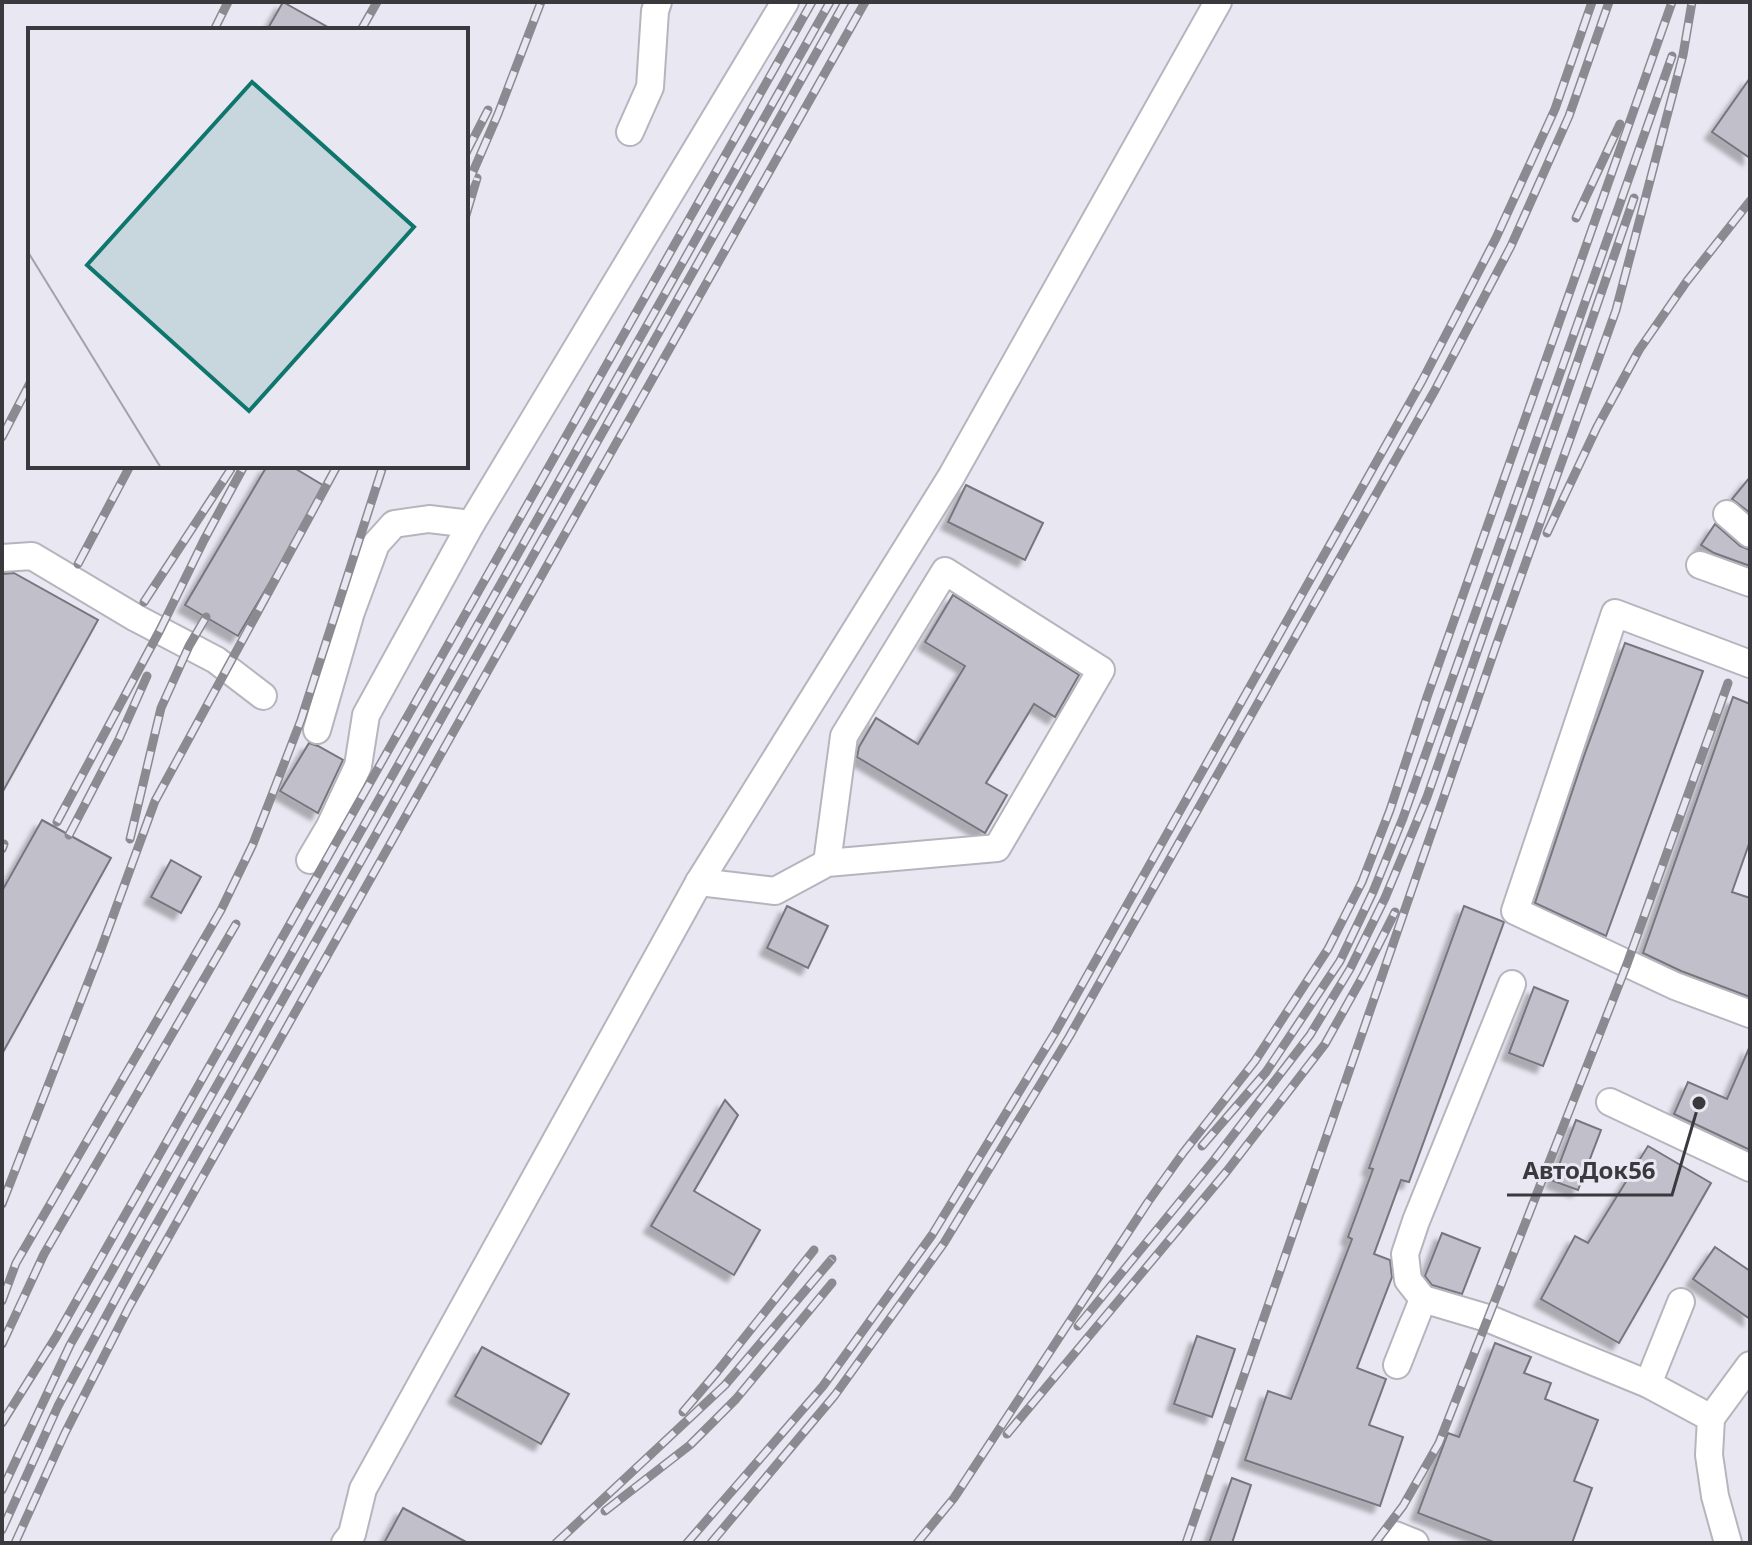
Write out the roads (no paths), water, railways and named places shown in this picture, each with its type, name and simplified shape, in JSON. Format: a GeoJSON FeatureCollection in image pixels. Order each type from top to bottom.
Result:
{"type":"FeatureCollection","features":[{"type":"Feature","properties":{"kind":"street"},"geometry":{"type":"LineString","coordinates":[[630,132],[650,87],[658,2]]}},
{"type":"Feature","properties":{"kind":"street"},"geometry":{"type":"LineString","coordinates":[[310,860],[358,766],[366,715],[471,524],[785,2]]}},
{"type":"Feature","properties":{"kind":"street"},"geometry":{"type":"LineString","coordinates":[[350,1540],[363,1489],[699,882],[951,477],[1218,2]]}},
{"type":"Feature","properties":{"kind":"street"},"geometry":{"type":"LineString","coordinates":[[1727,514],[1750,534]]}},
{"type":"Feature","properties":{"kind":"street"},"geometry":{"type":"LineString","coordinates":[[317,730],[351,612],[376,544],[394,524],[429,519],[471,524]]}},
{"type":"Feature","properties":{"kind":"street"},"geometry":{"type":"LineString","coordinates":[[2,558],[32,556],[136,618],[216,660],[263,696]]}},
{"type":"Feature","properties":{"kind":"street"},"geometry":{"type":"LineString","coordinates":[[1700,565],[1750,583]]}},
{"type":"Feature","properties":{"kind":"street"},"geometry":{"type":"LineString","coordinates":[[699,882],[775,891],[827,863],[997,848],[1101,670],[945,571],[844,736],[827,863]]}},
{"type":"Feature","properties":{"kind":"street"},"geometry":{"type":"LineString","coordinates":[[1750,664],[1615,613],[1515,911],[1675,986],[1750,1014]]}},
{"type":"Feature","properties":{"kind":"street"},"geometry":{"type":"LineString","coordinates":[[1512,984],[1416,1221],[1405,1254],[1408,1280],[1423,1299],[1487,1318],[1648,1384],[1711,1418]]}},
{"type":"Feature","properties":{"kind":"street"},"geometry":{"type":"LineString","coordinates":[[1610,1102],[1750,1168]]}},
{"type":"Feature","properties":{"kind":"street"},"geometry":{"type":"LineString","coordinates":[[1397,1365],[1423,1299]]}},
{"type":"Feature","properties":{"kind":"street"},"geometry":{"type":"LineString","coordinates":[[1648,1384],[1681,1302]]}},
{"type":"Feature","properties":{"kind":"street"},"geometry":{"type":"LineString","coordinates":[[1728,1543],[1715,1496],[1709,1455],[1711,1418],[1750,1365]]}},
{"type":"Feature","properties":{"kind":"street"},"geometry":{"type":"LineString","coordinates":[[1735,1543],[1750,1529]]}},
{"type":"Feature","properties":{"kind":"railway"},"geometry":{"type":"LineString","coordinates":[[215,28],[228,2]]}},
{"type":"Feature","properties":{"kind":"railway"},"geometry":{"type":"LineString","coordinates":[[362,28],[377,2]]}},
{"type":"Feature","properties":{"kind":"railway"},"geometry":{"type":"LineString","coordinates":[[468,183],[541,2]]}},
{"type":"Feature","properties":{"kind":"railway"},"geometry":{"type":"LineString","coordinates":[[2,1423],[56,1337],[812,2]]}},
{"type":"Feature","properties":{"kind":"railway"},"geometry":{"type":"LineString","coordinates":[[2,1490],[70,1345],[830,2]]}},
{"type":"Feature","properties":{"kind":"railway"},"geometry":{"type":"LineString","coordinates":[[2,1530],[58,1406],[139,1255],[845,2]]}},
{"type":"Feature","properties":{"kind":"railway"},"geometry":{"type":"LineString","coordinates":[[15,1543],[65,1433],[129,1307],[865,2]]}},
{"type":"Feature","properties":{"kind":"railway"},"geometry":{"type":"LineString","coordinates":[[687,1543],[823,1386],[932,1235],[1056,1031],[1422,381],[1496,238],[1555,109],[1592,2]]}},
{"type":"Feature","properties":{"kind":"railway"},"geometry":{"type":"LineString","coordinates":[[711,1543],[835,1395],[944,1243],[1069,1037],[1435,390],[1511,246],[1569,116],[1609,2]]}},
{"type":"Feature","properties":{"kind":"railway"},"geometry":{"type":"LineString","coordinates":[[917,1543],[954,1498],[1148,1202],[1255,1061],[1328,949],[1362,882],[1390,810],[1672,2]]}},
{"type":"Feature","properties":{"kind":"railway"},"geometry":{"type":"LineString","coordinates":[[1186,1543],[1496,646],[1616,310],[1683,55],[1692,2]]}},
{"type":"Feature","properties":{"kind":"railway"},"geometry":{"type":"LineString","coordinates":[[1202,1146],[1266,1072],[1340,961],[1373,892],[1403,818],[1672,56]]}},
{"type":"Feature","properties":{"kind":"railway"},"geometry":{"type":"LineString","coordinates":[[468,149],[488,110]]}},
{"type":"Feature","properties":{"kind":"railway"},"geometry":{"type":"LineString","coordinates":[[1576,218],[1620,124]]}},
{"type":"Feature","properties":{"kind":"railway"},"geometry":{"type":"LineString","coordinates":[[468,208],[477,178]]}},
{"type":"Feature","properties":{"kind":"railway"},"geometry":{"type":"LineString","coordinates":[[1078,1326],[1214,1160],[1310,1035],[1350,969],[1385,898],[1427,797],[1634,198]]}},
{"type":"Feature","properties":{"kind":"railway"},"geometry":{"type":"LineString","coordinates":[[1547,533],[1597,427],[1639,350],[1687,281],[1750,201]]}},
{"type":"Feature","properties":{"kind":"railway"},"geometry":{"type":"LineString","coordinates":[[2,437],[28,387]]}},
{"type":"Feature","properties":{"kind":"railway"},"geometry":{"type":"LineString","coordinates":[[78,564],[129,468]]}},
{"type":"Feature","properties":{"kind":"railway"},"geometry":{"type":"LineString","coordinates":[[57,822],[243,468]]}},
{"type":"Feature","properties":{"kind":"railway"},"geometry":{"type":"LineString","coordinates":[[2,1204],[155,801],[336,468]]}},
{"type":"Feature","properties":{"kind":"railway"},"geometry":{"type":"LineString","coordinates":[[2,1301],[16,1263],[221,910],[253,844],[301,720],[382,468]]}},
{"type":"Feature","properties":{"kind":"railway"},"geometry":{"type":"LineString","coordinates":[[144,602],[231,469]]}},
{"type":"Feature","properties":{"kind":"railway"},"geometry":{"type":"LineString","coordinates":[[130,839],[161,708],[206,617]]}},
{"type":"Feature","properties":{"kind":"railway"},"geometry":{"type":"LineString","coordinates":[[69,835],[119,739],[147,676]]}},
{"type":"Feature","properties":{"kind":"railway"},"geometry":{"type":"LineString","coordinates":[[1375,1543],[1403,1506],[1439,1443],[1627,964],[1728,683]]}},
{"type":"Feature","properties":{"kind":"railway"},"geometry":{"type":"LineString","coordinates":[[2,849],[4,844]]}},
{"type":"Feature","properties":{"kind":"railway"},"geometry":{"type":"LineString","coordinates":[[1007,1434],[1227,1171],[1325,1044],[1395,912]]}},
{"type":"Feature","properties":{"kind":"railway"},"geometry":{"type":"LineString","coordinates":[[2,1344],[44,1254],[236,924]]}},
{"type":"Feature","properties":{"kind":"railway"},"geometry":{"type":"LineString","coordinates":[[683,1412],[814,1250]]}},
{"type":"Feature","properties":{"kind":"railway"},"geometry":{"type":"LineString","coordinates":[[556,1543],[725,1385],[832,1259]]}},
{"type":"Feature","properties":{"kind":"railway"},"geometry":{"type":"LineString","coordinates":[[605,1511],[690,1445],[736,1399],[832,1283]]}},
{"type":"Feature","properties":{"kind":"place","name":"АвтоДок56"},"geometry":{"type":"Point","coordinates":[1699,1103]}}]}
